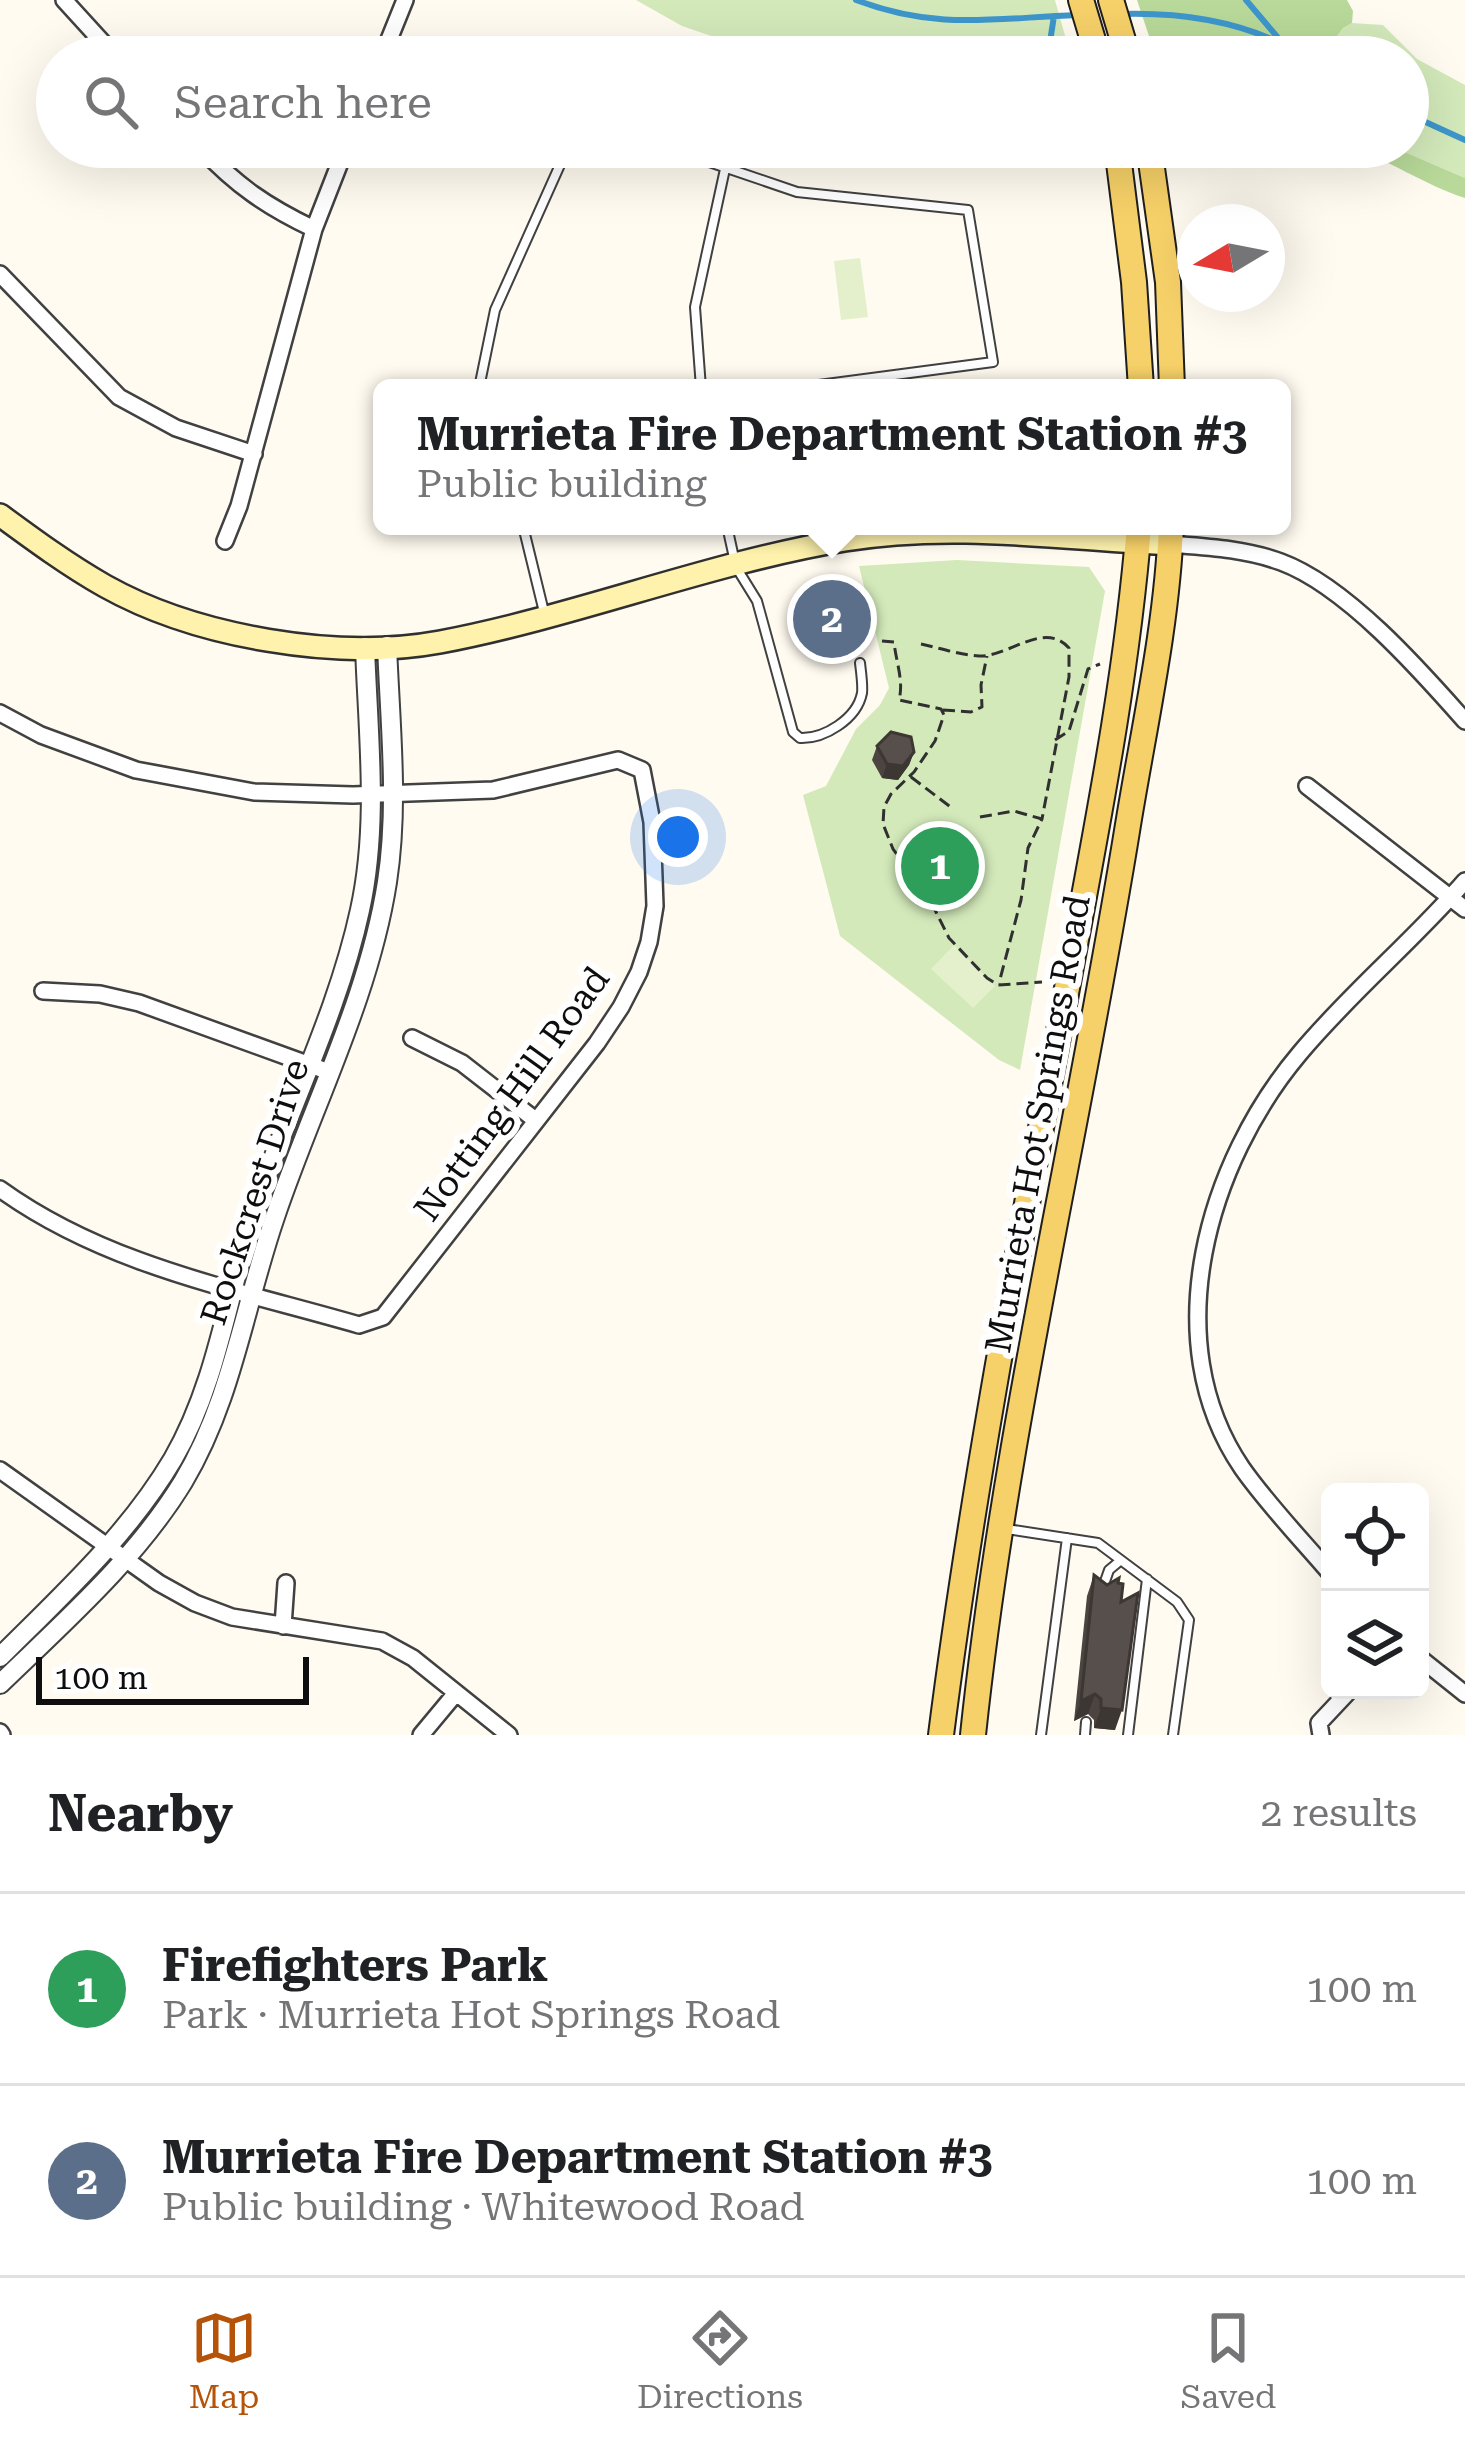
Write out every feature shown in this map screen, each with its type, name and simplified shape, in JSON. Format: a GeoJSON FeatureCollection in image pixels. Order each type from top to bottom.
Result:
{"type":"FeatureCollection","features":[{"type":"Feature","properties":{"kind":"main road"},"geometry":{"type":"LineString","coordinates":[[1081,0],[1092,36]]}},
{"type":"Feature","properties":{"kind":"main road"},"geometry":{"type":"LineString","coordinates":[[1111,0],[1122,36]]}},
{"type":"Feature","properties":{"kind":"main road"},"geometry":{"type":"LineString","coordinates":[[1120,168],[1140,379]]}},
{"type":"Feature","properties":{"kind":"main road"},"geometry":{"type":"LineString","coordinates":[[1152,168],[1168,282],[1172,379]]}},
{"type":"Feature","properties":{"kind":"main road"},"geometry":{"type":"LineString","coordinates":[[0,515],[91,578],[167,612],[326,648],[435,643],[844,540],[886,535]]}},
{"type":"Feature","properties":{"kind":"main road","name":"Murrieta Hot Springs Road"},"geometry":{"type":"LineString","coordinates":[[941,1735],[974,1502],[1090,866],[1133,597],[1138,535]]}},
{"type":"Feature","properties":{"kind":"main road","name":"Murrieta Hot Springs Road"},"geometry":{"type":"LineString","coordinates":[[973,1735],[1001,1528],[1119,879],[1171,535]]}},
{"type":"Feature","properties":{"kind":"main road"},"geometry":{"type":"LineString","coordinates":[[1001,1528],[990,1520],[988,1495],[1009,1367],[1004,1347]]}},
{"type":"Feature","properties":{"kind":"street"},"geometry":{"type":"LineString","coordinates":[[390,36],[405,0]]}},
{"type":"Feature","properties":{"kind":"street"},"geometry":{"type":"LineString","coordinates":[[73,3],[99,36]]}},
{"type":"Feature","properties":{"kind":"street"},"geometry":{"type":"LineString","coordinates":[[220,168],[270,208],[314,229]]}},
{"type":"Feature","properties":{"kind":"street"},"geometry":{"type":"LineString","coordinates":[[225,541],[254,454],[314,229],[338,168]]}},
{"type":"Feature","properties":{"kind":"street"},"geometry":{"type":"LineString","coordinates":[[0,274],[119,397],[176,428],[254,454]]}},
{"type":"Feature","properties":{"kind":"street"},"geometry":{"type":"LineString","coordinates":[[1171,535],[1285,563],[1308,575],[1420,670],[1465,722]]}},
{"type":"Feature","properties":{"kind":"street","name":"Rockcrest Drive"},"geometry":{"type":"LineString","coordinates":[[0,1657],[160,1516],[206,1440],[224,1398],[275,1217],[367,965],[382,905],[392,794],[376,646]]}},
{"type":"Feature","properties":{"kind":"street","name":"Rockcrest Drive"},"geometry":{"type":"LineString","coordinates":[[0,1684],[117,1551],[187,1433],[209,1378],[256,1208],[360,909],[369,847],[376,646]]}},
{"type":"Feature","properties":{"kind":"street","name":"Notting Hill Road"},"geometry":{"type":"LineString","coordinates":[[0,713],[84,752],[177,781],[254,792],[493,790],[618,760],[642,770],[652,822],[655,906],[649,942],[621,1007],[383,1317],[359,1324],[139,1263],[84,1241],[0,1189]]}},
{"type":"Feature","properties":{"kind":"street"},"geometry":{"type":"LineString","coordinates":[[1307,786],[1465,909]]}},
{"type":"Feature","properties":{"kind":"street"},"geometry":{"type":"LineString","coordinates":[[1321,1562],[1240,1466],[1205,1389],[1198,1313],[1207,1229],[1236,1147],[1298,1054],[1465,881]]}},
{"type":"Feature","properties":{"kind":"street"},"geometry":{"type":"LineString","coordinates":[[43,991],[100,994],[139,1003],[328,1072]]}},
{"type":"Feature","properties":{"kind":"street"},"geometry":{"type":"LineString","coordinates":[[412,1038],[462,1063],[534,1119]]}},
{"type":"Feature","properties":{"kind":"street"},"geometry":{"type":"LineString","coordinates":[[0,1470],[159,1583],[195,1603],[232,1616],[382,1641],[413,1658],[508,1735]]}},
{"type":"Feature","properties":{"kind":"street"},"geometry":{"type":"LineString","coordinates":[[283,1626],[286,1583]]}},
{"type":"Feature","properties":{"kind":"street"},"geometry":{"type":"LineString","coordinates":[[1429,1665],[1465,1694]]}},
{"type":"Feature","properties":{"kind":"street"},"geometry":{"type":"LineString","coordinates":[[421,1735],[456,1693]]}},
{"type":"Feature","properties":{"kind":"street"},"geometry":{"type":"LineString","coordinates":[[1321,1735],[1319,1723],[1342,1699]]}},
{"type":"Feature","properties":{"kind":"lane"},"geometry":{"type":"LineString","coordinates":[[480,379],[496,310],[559,168]]}},
{"type":"Feature","properties":{"kind":"lane"},"geometry":{"type":"LineString","coordinates":[[700,379],[695,307],[725,169],[797,192],[968,210],[992,362],[864,379]]}},
{"type":"Feature","properties":{"kind":"lane"},"geometry":{"type":"LineString","coordinates":[[525,535],[545,617]]}},
{"type":"Feature","properties":{"kind":"lane"},"geometry":{"type":"LineString","coordinates":[[729,535],[736,567],[757,601],[794,732],[809,739],[849,716],[862,695],[860,663]]}},
{"type":"Feature","properties":{"kind":"lane"},"geometry":{"type":"LineString","coordinates":[[1001,1528],[1098,1543],[1177,1602],[1189,1620],[1173,1735]]}},
{"type":"Feature","properties":{"kind":"lane"},"geometry":{"type":"LineString","coordinates":[[1041,1735],[1067,1538]]}},
{"type":"Feature","properties":{"kind":"lane"},"geometry":{"type":"LineString","coordinates":[[1101,1598],[1105,1577],[1121,1560]]}},
{"type":"Feature","properties":{"kind":"lane"},"geometry":{"type":"LineString","coordinates":[[1128,1735],[1147,1578]]}},
{"type":"Feature","properties":{"kind":"lane"},"geometry":{"type":"LineString","coordinates":[[1084,1735],[1086,1723]]}},
{"type":"Feature","properties":{"kind":"path"},"geometry":{"type":"LineString","coordinates":[[921,644],[987,655],[1040,637],[1058,638],[1069,648],[1069,677],[1042,819],[1028,848],[1021,900],[999,985]]}},
{"type":"Feature","properties":{"kind":"path"},"geometry":{"type":"LineString","coordinates":[[882,641],[894,641],[894,660],[903,686],[899,700],[941,710],[971,712],[982,707],[987,655]]}},
{"type":"Feature","properties":{"kind":"path"},"geometry":{"type":"LineString","coordinates":[[1054,740],[1069,730],[1088,668],[1100,664]]}},
{"type":"Feature","properties":{"kind":"path"},"geometry":{"type":"LineString","coordinates":[[941,710],[943,728],[884,807],[883,824],[892,849],[931,902],[949,938],[987,978],[999,985],[1042,982]]}},
{"type":"Feature","properties":{"kind":"path"},"geometry":{"type":"LineString","coordinates":[[909,776],[952,808]]}},
{"type":"Feature","properties":{"kind":"path"},"geometry":{"type":"LineString","coordinates":[[980,817],[1014,811],[1042,819]]}},
{"type":"Feature","properties":{"kind":"green space"},"geometry":{"type":"Polygon","coordinates":[[[636,0],[1055,0],[1065,36],[711,36],[682,26],[636,0]]]}},
{"type":"Feature","properties":{"kind":"green space"},"geometry":{"type":"Polygon","coordinates":[[[1137,0],[1347,0],[1353,11],[1352,23],[1337,36],[1149,36],[1137,0]]]}},
{"type":"Feature","properties":{"kind":"green space"},"geometry":{"type":"Polygon","coordinates":[[[1352,23],[1383,25],[1394,36],[1337,36],[1352,23]]]}},
{"type":"Feature","properties":{"kind":"green space"},"geometry":{"type":"Polygon","coordinates":[[[1429,66],[1465,85],[1465,178],[1429,162],[1429,66]]]}},
{"type":"Feature","properties":{"kind":"green space"},"geometry":{"type":"Polygon","coordinates":[[[1429,162],[1465,178],[1465,198],[1398,168],[1429,168],[1429,162]]]}},
{"type":"Feature","properties":{"kind":"green space"},"geometry":{"type":"Polygon","coordinates":[[[860,258],[868,317],[841,320],[834,261],[860,258]]]}},
{"type":"Feature","properties":{"kind":"green space"},"geometry":{"type":"Polygon","coordinates":[[[957,560],[1089,567],[1105,591],[1020,1070],[999,1060],[840,936],[803,795],[826,786],[856,729],[880,705],[889,688],[859,566],[957,560]]]}},
{"type":"Feature","properties":{"kind":"green space"},"geometry":{"type":"Polygon","coordinates":[[[954,945],[995,986],[973,1008],[931,969],[954,945]]]}},
{"type":"Feature","properties":{"kind":"building"},"geometry":{"type":"Polygon","coordinates":[[[891,732],[911,737],[914,752],[903,766],[887,764],[877,746],[891,732]]]}},
{"type":"Feature","properties":{"kind":"building"},"geometry":{"type":"Polygon","coordinates":[[[1094,1575],[1107,1585],[1119,1578],[1121,1602],[1138,1593],[1122,1710],[1101,1708],[1095,1694],[1081,1701],[1094,1575]]]}},
{"type":"Feature","properties":{"kind":"waterway"},"geometry":{"type":"LineString","coordinates":[[856,0],[940,19],[1077,15]]}},
{"type":"Feature","properties":{"kind":"waterway"},"geometry":{"type":"LineString","coordinates":[[1246,0],[1276,36]]}},
{"type":"Feature","properties":{"kind":"waterway"},"geometry":{"type":"LineString","coordinates":[[1120,14],[1216,22],[1264,36]]}},
{"type":"Feature","properties":{"kind":"waterway"},"geometry":{"type":"LineString","coordinates":[[1051,36],[1054,16]]}},
{"type":"Feature","properties":{"kind":"waterway"},"geometry":{"type":"LineString","coordinates":[[1429,124],[1465,140]]}},
{"type":"Feature","properties":{"kind":"place","name":"Murrieta Fire Department Station #3"},"geometry":{"type":"Point","coordinates":[832,619]}},
{"type":"Feature","properties":{"kind":"place","name":"Firefighters Park"},"geometry":{"type":"Point","coordinates":[940,866]}}]}
